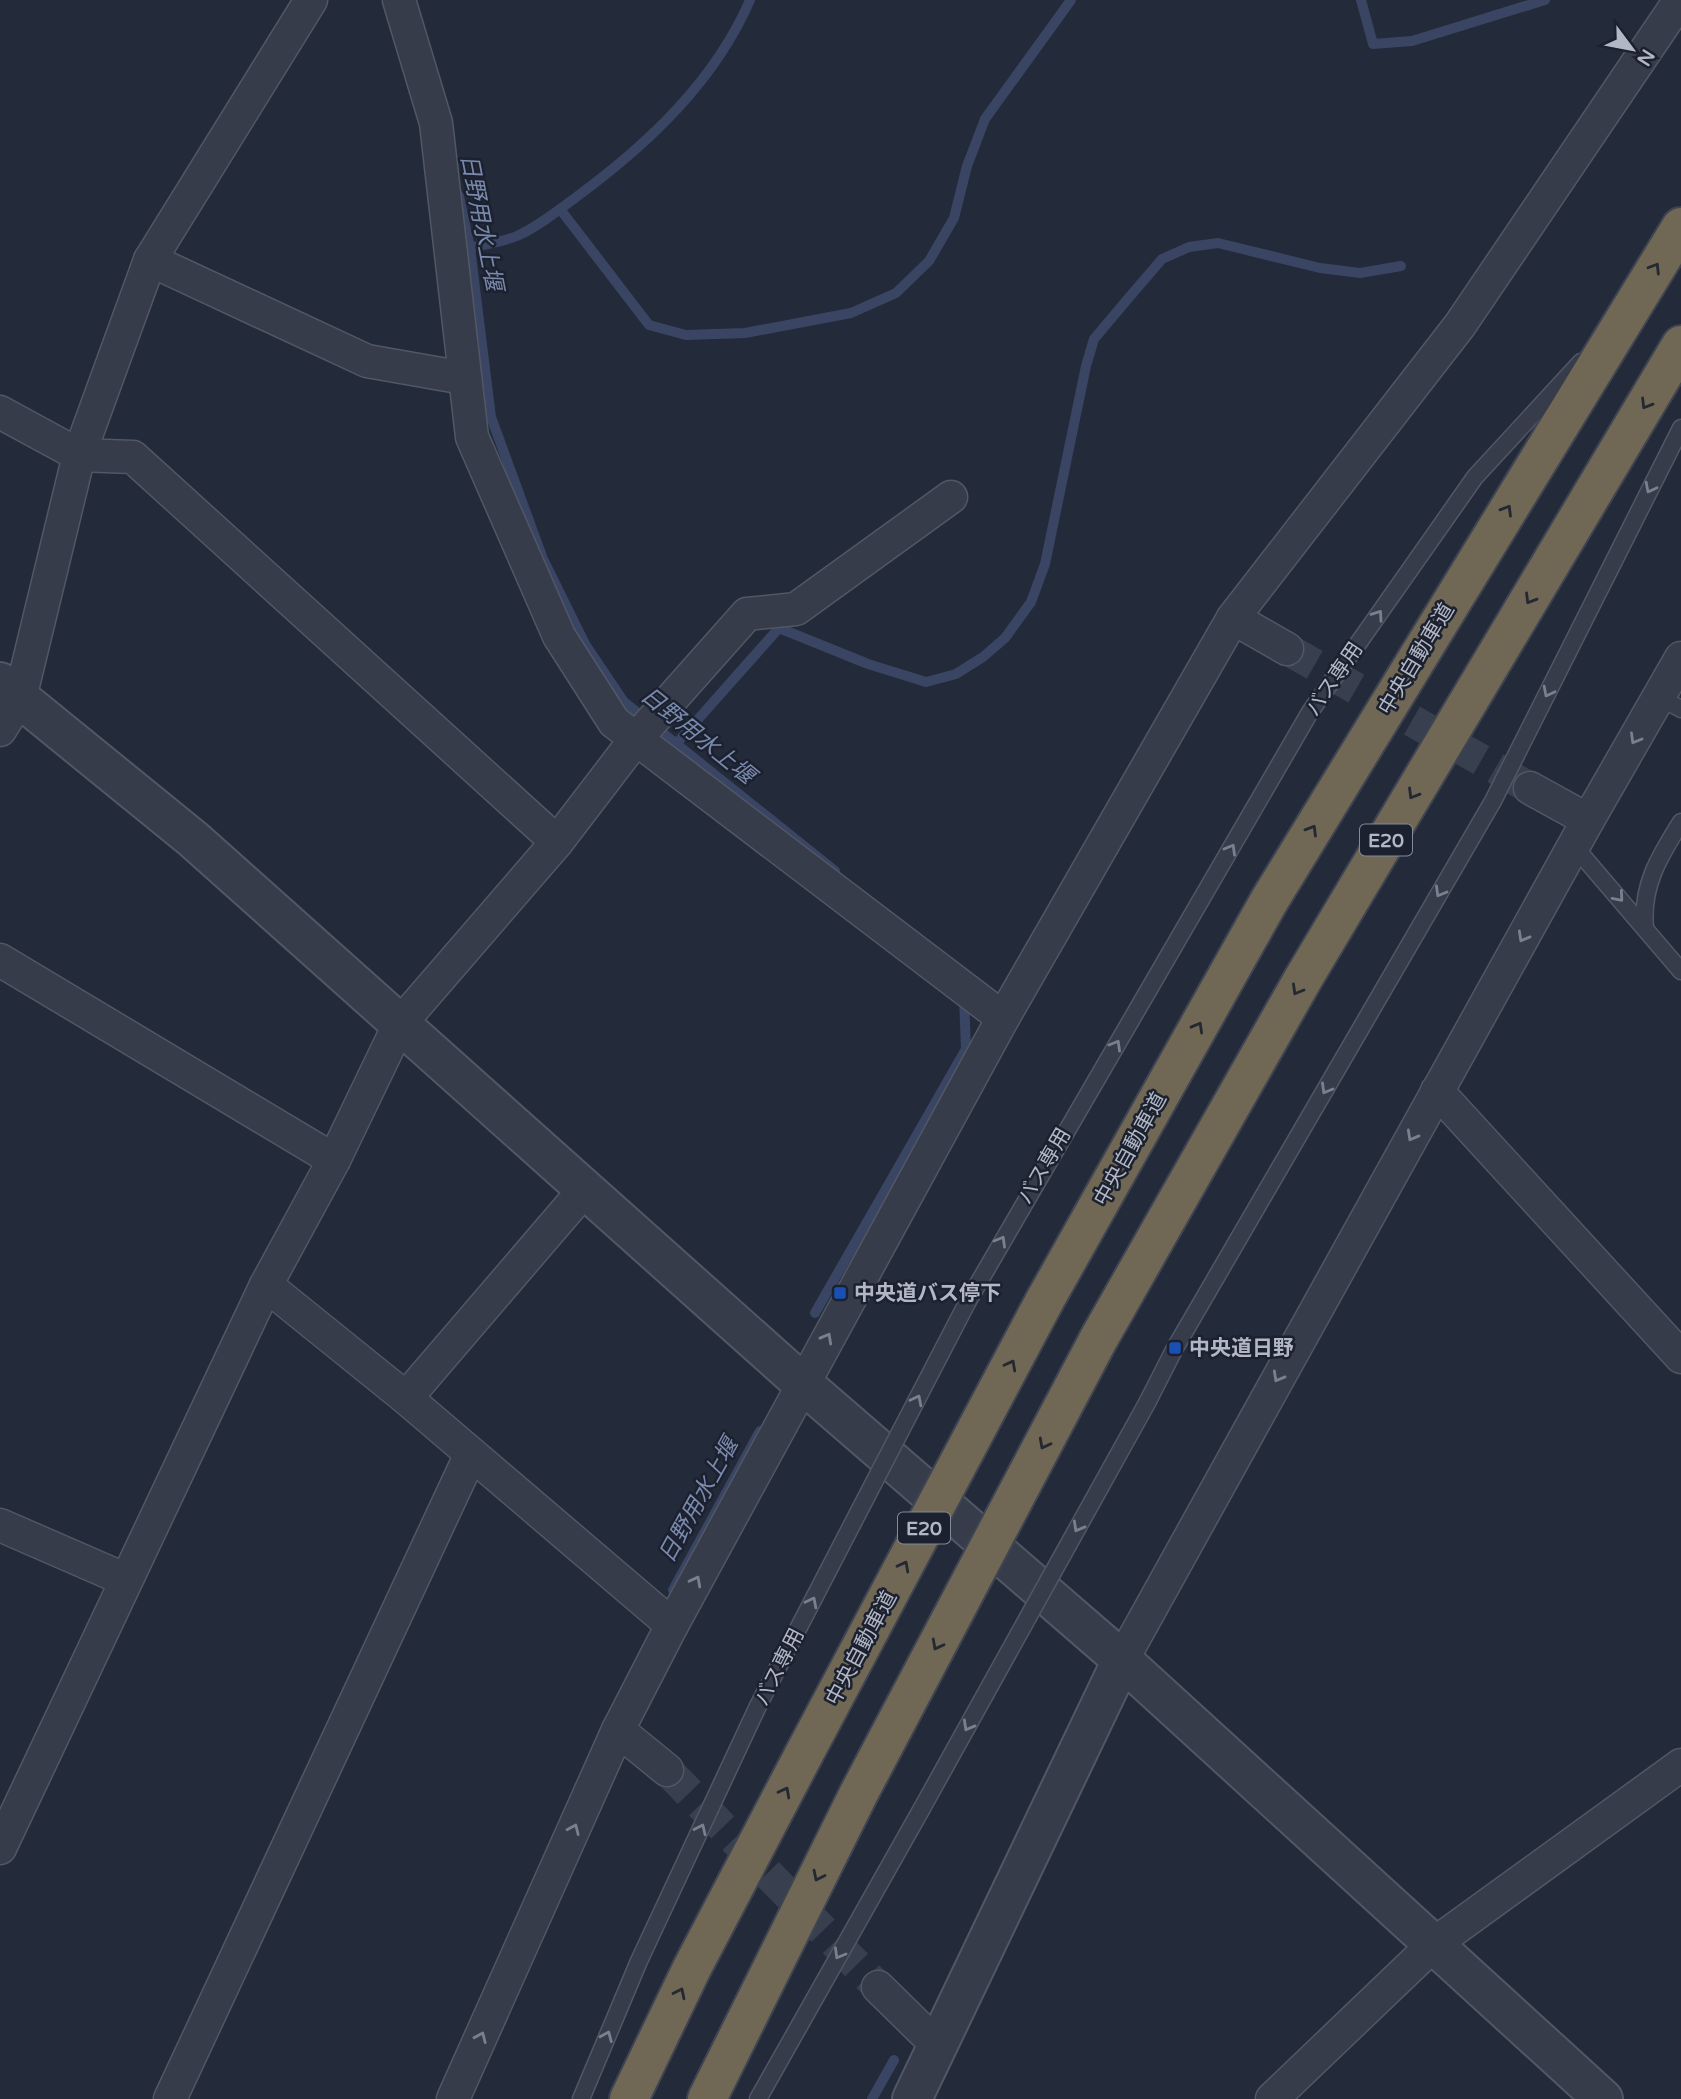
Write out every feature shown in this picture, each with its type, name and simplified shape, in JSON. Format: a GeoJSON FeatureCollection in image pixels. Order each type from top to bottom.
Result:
{"type":"FeatureCollection","features":[{"type":"Feature","properties":{"kind":"highway","name":"中央自動車道"},"geometry":{"type":"LineString","coordinates":[[629,2099],[692,1968],[1045,1300],[1269,901],[1681,227]]}},
{"type":"Feature","properties":{"kind":"highway","name":"E20"},"geometry":{"type":"LineString","coordinates":[[707,2099],[859,1793],[1098,1340],[1303,979],[1681,345]]}},
{"type":"Feature","properties":{"kind":"street"},"geometry":{"type":"LineString","coordinates":[[0,730],[79,455],[150,260],[311,0]]}},
{"type":"Feature","properties":{"kind":"street"},"geometry":{"type":"LineString","coordinates":[[399,0],[436,123],[471,437],[559,636],[614,722],[646,728],[1003,1018]]}},
{"type":"Feature","properties":{"kind":"street"},"geometry":{"type":"LineString","coordinates":[[453,2099],[618,1730],[672,1625],[1003,1018],[1233,618],[1461,325],[1680,0]]}},
{"type":"Feature","properties":{"kind":"street"},"geometry":{"type":"LineString","coordinates":[[150,260],[366,360],[464,378]]}},
{"type":"Feature","properties":{"kind":"street"},"geometry":{"type":"LineString","coordinates":[[0,412],[79,455],[133,457],[557,842]]}},
{"type":"Feature","properties":{"kind":"street"},"geometry":{"type":"LineString","coordinates":[[0,1848],[124,1579],[266,1285],[334,1160],[399,1025],[557,842],[646,728],[747,614],[796,609],[951,497]]}},
{"type":"Feature","properties":{"kind":"street"},"geometry":{"type":"LineString","coordinates":[[1233,618],[1287,649]]}},
{"type":"Feature","properties":{"kind":"street"},"geometry":{"type":"LineString","coordinates":[[912,2099],[1122,1660],[1581,833],[1670,703],[1681,659]]}},
{"type":"Feature","properties":{"kind":"street"},"geometry":{"type":"LineString","coordinates":[[10,690],[193,839],[802,1383],[1122,1660],[1603,2099]]}},
{"type":"Feature","properties":{"kind":"street"},"geometry":{"type":"LineString","coordinates":[[1530,788],[1581,833]]}},
{"type":"Feature","properties":{"kind":"street"},"geometry":{"type":"LineString","coordinates":[[0,960],[334,1160]]}},
{"type":"Feature","properties":{"kind":"street"},"geometry":{"type":"LineString","coordinates":[[1437,1091],[1681,1357]]}},
{"type":"Feature","properties":{"kind":"street"},"geometry":{"type":"LineString","coordinates":[[406,1398],[586,1188]]}},
{"type":"Feature","properties":{"kind":"street"},"geometry":{"type":"LineString","coordinates":[[266,1285],[406,1398],[672,1625]]}},
{"type":"Feature","properties":{"kind":"street"},"geometry":{"type":"LineString","coordinates":[[170,2099],[471,1454]]}},
{"type":"Feature","properties":{"kind":"street"},"geometry":{"type":"LineString","coordinates":[[0,1525],[124,1579]]}},
{"type":"Feature","properties":{"kind":"street"},"geometry":{"type":"LineString","coordinates":[[618,1730],[667,1770]]}},
{"type":"Feature","properties":{"kind":"street"},"geometry":{"type":"LineString","coordinates":[[1272,2099],[1434,1944],[1681,1765]]}},
{"type":"Feature","properties":{"kind":"street"},"geometry":{"type":"LineString","coordinates":[[878,1987],[937,2045]]}},
{"type":"Feature","properties":{"kind":"lane","name":"バス専用"},"geometry":{"type":"LineString","coordinates":[[581,2099],[639,1961],[758,1706],[968,1301],[1310,712],[1475,477],[1630,309]]}},
{"type":"Feature","properties":{"kind":"lane"},"geometry":{"type":"LineString","coordinates":[[758,2099],[1147,1403],[1175,1348],[1493,801],[1681,428]]}},
{"type":"Feature","properties":{"kind":"lane"},"geometry":{"type":"LineString","coordinates":[[1646,928],[1643,904],[1654,870],[1681,822]]}},
{"type":"Feature","properties":{"kind":"lane"},"geometry":{"type":"LineString","coordinates":[[1581,833],[1646,928],[1681,971]]}},
{"type":"Feature","properties":{"kind":"waterway"},"geometry":{"type":"LineString","coordinates":[[470,248],[512,238],[549,217],[605,175],[655,132],[699,84],[735,30],[750,0]]}},
{"type":"Feature","properties":{"kind":"waterway"},"geometry":{"type":"LineString","coordinates":[[560,209],[649,325],[686,335],[745,333],[851,313],[896,293],[929,261],[954,218],[967,166],[985,119],[1071,0]]}},
{"type":"Feature","properties":{"kind":"waterway"},"geometry":{"type":"LineString","coordinates":[[1361,0],[1373,44],[1412,41],[1545,0]]}},
{"type":"Feature","properties":{"kind":"waterway","name":"日野用水上堰"},"geometry":{"type":"LineString","coordinates":[[459,196],[470,248],[491,417],[543,559],[585,644],[624,702],[835,871]]}},
{"type":"Feature","properties":{"kind":"waterway"},"geometry":{"type":"LineString","coordinates":[[676,744],[779,628],[868,664],[926,682],[956,674],[983,657],[1005,638],[1031,602],[1045,564],[1094,339],[1162,259],[1189,247],[1218,243],[1320,268],[1360,273],[1401,266]]}},
{"type":"Feature","properties":{"kind":"waterway","name":"日野用水上堰"},"geometry":{"type":"LineString","coordinates":[[815,1313],[966,1049],[964,997]]}},
{"type":"Feature","properties":{"kind":"waterway","name":"日野用水上堰"},"geometry":{"type":"LineString","coordinates":[[673,1590],[760,1431]]}},
{"type":"Feature","properties":{"kind":"waterway","name":"日野用水上堰"},"geometry":{"type":"LineString","coordinates":[[872,2099],[894,2060]]}},
{"type":"Feature","properties":{"kind":"tunnel"},"geometry":{"type":"LineString","coordinates":[[1287,649],[1530,788]]}},
{"type":"Feature","properties":{"kind":"tunnel"},"geometry":{"type":"LineString","coordinates":[[667,1770],[878,1987]]}},
{"type":"Feature","properties":{"kind":"place","name":"中央道バス停下"},"geometry":{"type":"Point","coordinates":[840,1293]}},
{"type":"Feature","properties":{"kind":"place","name":"中央道日野"},"geometry":{"type":"Point","coordinates":[1175,1348]}}]}
